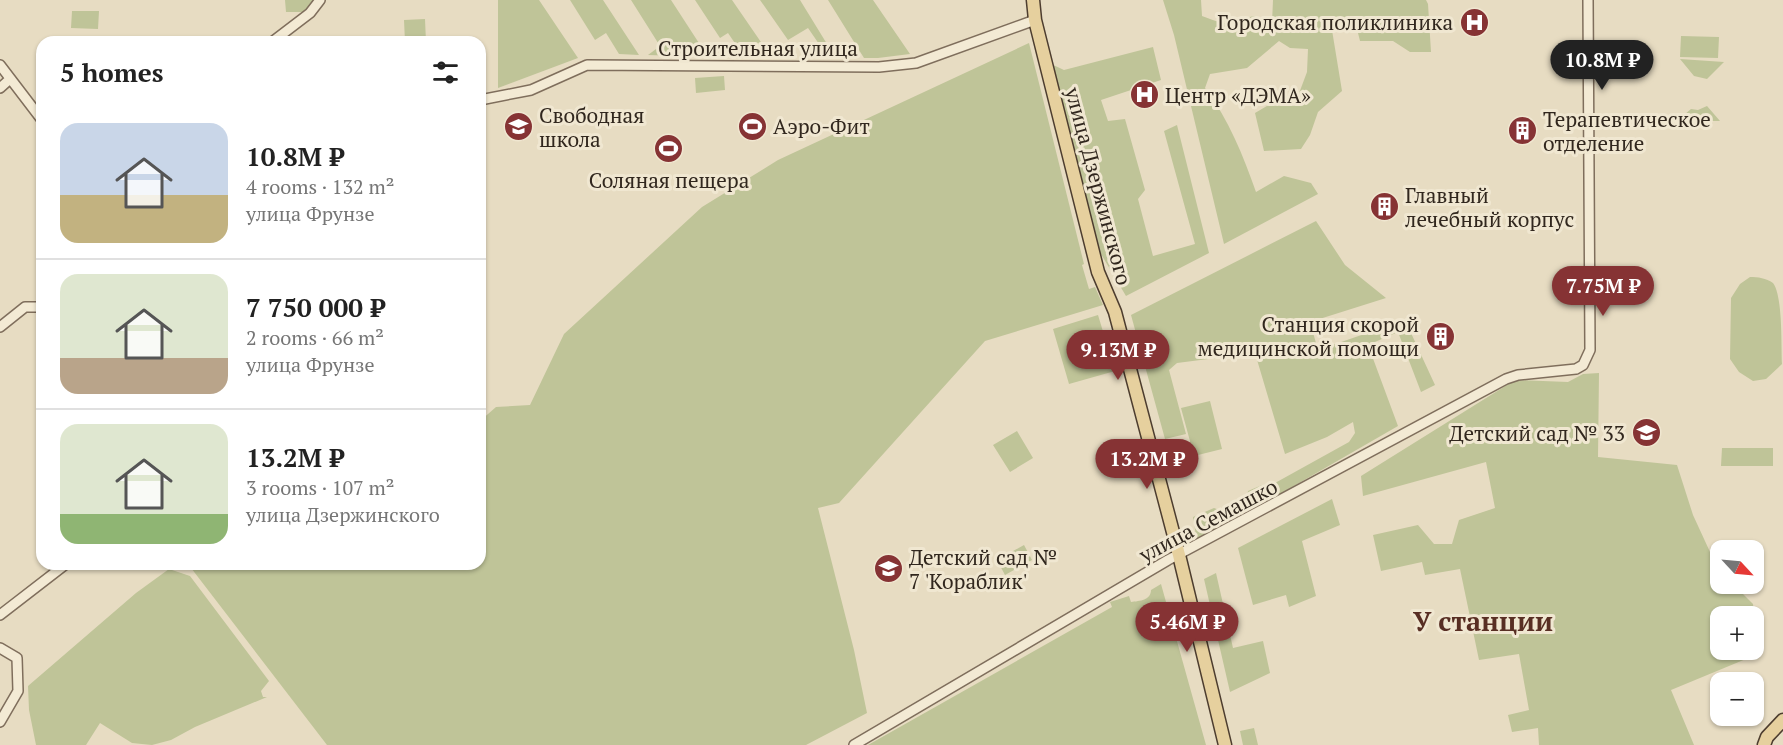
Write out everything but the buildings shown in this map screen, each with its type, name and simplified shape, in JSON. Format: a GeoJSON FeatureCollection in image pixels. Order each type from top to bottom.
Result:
{"type":"FeatureCollection","features":[{"type":"Feature","properties":{"kind":"main road","name":"улица Дзержинского"},"geometry":{"type":"LineString","coordinates":[[1023,0],[1035,20]]}},
{"type":"Feature","properties":{"kind":"main road","name":"улица Дзержинского"},"geometry":{"type":"LineString","coordinates":[[1033,0],[1035,20],[1098,272],[1115,312],[1179,555],[1225,745]]}},
{"type":"Feature","properties":{"kind":"main road"},"geometry":{"type":"LineString","coordinates":[[1764,745],[1767,736],[1782,721]]}},
{"type":"Feature","properties":{"kind":"street"},"geometry":{"type":"LineString","coordinates":[[280,36],[310,13],[320,0]]}},
{"type":"Feature","properties":{"kind":"street","name":"улица Семашко"},"geometry":{"type":"LineString","coordinates":[[854,745],[1179,555],[1506,379],[1518,375],[1576,369],[1583,365],[1590,350],[1588,0]]}},
{"type":"Feature","properties":{"kind":"street","name":"Строительная улица"},"geometry":{"type":"LineString","coordinates":[[486,99],[531,90],[586,65],[879,67],[916,63],[1035,20]]}},
{"type":"Feature","properties":{"kind":"street"},"geometry":{"type":"LineString","coordinates":[[0,65],[36,112]]}},
{"type":"Feature","properties":{"kind":"street"},"geometry":{"type":"LineString","coordinates":[[0,88],[10,79]]}},
{"type":"Feature","properties":{"kind":"street"},"geometry":{"type":"LineString","coordinates":[[0,327],[26,307],[36,307]]}},
{"type":"Feature","properties":{"kind":"street"},"geometry":{"type":"LineString","coordinates":[[0,615],[58,570]]}},
{"type":"Feature","properties":{"kind":"street"},"geometry":{"type":"LineString","coordinates":[[0,648],[17,658],[18,692],[0,722]]}},
{"type":"Feature","properties":{"kind":"green space"},"geometry":{"type":"Polygon","coordinates":[[[285,0],[317,0],[305,12],[286,12],[285,0]]]}},
{"type":"Feature","properties":{"kind":"green space"},"geometry":{"type":"Polygon","coordinates":[[[498,0],[539,0],[578,58],[498,88],[498,0]]]}},
{"type":"Feature","properties":{"kind":"green space"},"geometry":{"type":"Polygon","coordinates":[[[570,0],[603,0],[639,55],[619,54],[606,33],[595,40],[570,0]]]}},
{"type":"Feature","properties":{"kind":"green space"},"geometry":{"type":"Polygon","coordinates":[[[631,0],[671,0],[708,57],[648,55],[660,46],[631,0]]]}},
{"type":"Feature","properties":{"kind":"green space"},"geometry":{"type":"Polygon","coordinates":[[[695,0],[732,0],[772,58],[745,58],[728,33],[720,38],[695,0]]]}},
{"type":"Feature","properties":{"kind":"green space"},"geometry":{"type":"Polygon","coordinates":[[[760,0],[800,0],[835,57],[828,57],[808,28],[788,40],[760,0]]]}},
{"type":"Feature","properties":{"kind":"green space"},"geometry":{"type":"Polygon","coordinates":[[[828,0],[873,0],[910,54],[864,58],[828,0]]]}},
{"type":"Feature","properties":{"kind":"green space"},"geometry":{"type":"Polygon","coordinates":[[[1163,0],[1201,0],[1202,16],[1223,23],[1244,24],[1246,18],[1254,16],[1272,23],[1273,0],[1426,0],[1431,52],[1410,52],[1393,41],[1360,41],[1354,17],[1331,24],[1342,91],[1318,112],[1310,135],[1301,149],[1264,151],[1255,113],[1272,103],[1298,96],[1307,72],[1308,49],[1290,48],[1279,41],[1247,68],[1210,74],[1205,88],[1235,138],[1256,192],[1284,176],[1311,183],[1318,194],[1224,244],[1174,35],[1163,0]]]}},
{"type":"Feature","properties":{"kind":"green space"},"geometry":{"type":"Polygon","coordinates":[[[72,11],[99,11],[98,29],[71,28],[72,11]]]}},
{"type":"Feature","properties":{"kind":"green space"},"geometry":{"type":"Polygon","coordinates":[[[425,19],[426,36],[405,36],[404,20],[425,19]]]}},
{"type":"Feature","properties":{"kind":"green space"},"geometry":{"type":"Polygon","coordinates":[[[1681,36],[1719,37],[1718,58],[1680,57],[1681,36]]]}},
{"type":"Feature","properties":{"kind":"green space"},"geometry":{"type":"Polygon","coordinates":[[[1029,43],[1084,264],[1082,265],[1089,289],[1095,287],[1103,305],[985,341],[839,503],[818,508],[854,650],[867,713],[806,745],[327,745],[193,570],[486,570],[486,416],[496,407],[530,405],[564,334],[702,207],[778,160],[1029,43]]]}},
{"type":"Feature","properties":{"kind":"green space"},"geometry":{"type":"Polygon","coordinates":[[[1153,47],[1161,80],[1101,100],[1108,121],[1125,119],[1145,190],[1138,199],[1153,256],[1195,244],[1164,131],[1177,125],[1209,253],[1126,296],[1098,249],[1049,63],[1064,70],[1153,47]]]}},
{"type":"Feature","properties":{"kind":"green space"},"geometry":{"type":"Polygon","coordinates":[[[1680,59],[1724,62],[1707,79],[1694,76],[1680,59]]]}},
{"type":"Feature","properties":{"kind":"green space"},"geometry":{"type":"Polygon","coordinates":[[[724,76],[725,90],[696,93],[695,78],[724,76]]]}},
{"type":"Feature","properties":{"kind":"green space"},"geometry":{"type":"Polygon","coordinates":[[[1707,106],[1720,121],[1677,121],[1691,109],[1698,110],[1707,106]]]}},
{"type":"Feature","properties":{"kind":"green space"},"geometry":{"type":"Polygon","coordinates":[[[1316,221],[1345,265],[1386,298],[1310,322],[1318,350],[1405,320],[1435,385],[1421,392],[1398,332],[1368,345],[1398,426],[1197,542],[1193,517],[1214,508],[1232,515],[1246,506],[1248,491],[1275,483],[1349,442],[1355,433],[1353,422],[1327,437],[1285,454],[1255,353],[1177,363],[1169,370],[1186,434],[1165,439],[1131,315],[1316,221]]]}},
{"type":"Feature","properties":{"kind":"green space"},"geometry":{"type":"Polygon","coordinates":[[[1750,277],[1768,280],[1776,289],[1780,310],[1782,364],[1766,379],[1753,381],[1739,372],[1730,359],[1731,298],[1740,284],[1750,277]]]}},
{"type":"Feature","properties":{"kind":"green space"},"geometry":{"type":"Polygon","coordinates":[[[1098,315],[1115,371],[1069,384],[1053,329],[1098,315]]]}},
{"type":"Feature","properties":{"kind":"green space"},"geometry":{"type":"Polygon","coordinates":[[[1599,373],[1598,457],[1677,465],[1693,515],[1710,552],[1710,594],[1743,594],[1753,604],[1753,606],[1710,606],[1710,660],[1744,660],[1671,690],[1694,745],[1539,745],[1538,728],[1512,732],[1508,715],[1529,710],[1519,654],[1479,660],[1460,569],[1425,575],[1422,562],[1381,571],[1373,535],[1418,525],[1434,544],[1452,544],[1459,520],[1495,508],[1486,462],[1363,496],[1361,476],[1515,380],[1568,382],[1583,374],[1599,373]]]}},
{"type":"Feature","properties":{"kind":"green space"},"geometry":{"type":"Polygon","coordinates":[[[1210,401],[1222,449],[1194,456],[1181,408],[1210,401]]]}},
{"type":"Feature","properties":{"kind":"green space"},"geometry":{"type":"Polygon","coordinates":[[[1017,431],[1033,458],[1010,472],[993,445],[1017,431]]]}},
{"type":"Feature","properties":{"kind":"green space"},"geometry":{"type":"Polygon","coordinates":[[[1722,448],[1773,448],[1773,466],[1721,466],[1722,448]]]}},
{"type":"Feature","properties":{"kind":"green space"},"geometry":{"type":"Polygon","coordinates":[[[1332,499],[1340,525],[1302,541],[1316,596],[1289,607],[1286,595],[1253,605],[1238,548],[1332,499]]]}},
{"type":"Feature","properties":{"kind":"green space"},"geometry":{"type":"Polygon","coordinates":[[[1024,545],[1032,560],[1005,575],[997,560],[1024,545]]]}},
{"type":"Feature","properties":{"kind":"green space"},"geometry":{"type":"Polygon","coordinates":[[[168,570],[190,576],[269,681],[261,691],[263,697],[267,697],[195,727],[171,740],[152,745],[132,743],[100,723],[86,745],[36,745],[29,710],[28,686],[136,593],[168,570]]]}},
{"type":"Feature","properties":{"kind":"green space"},"geometry":{"type":"Polygon","coordinates":[[[1216,573],[1233,648],[1263,641],[1270,673],[1230,692],[1204,579],[1216,573]]]}},
{"type":"Feature","properties":{"kind":"green space"},"geometry":{"type":"Polygon","coordinates":[[[1161,584],[1206,745],[868,745],[1112,607],[1110,602],[1129,596],[1131,602],[1144,599],[1149,596],[1151,590],[1161,584]]]}},
{"type":"Feature","properties":{"kind":"green space"},"geometry":{"type":"Polygon","coordinates":[[[1254,728],[1258,745],[1243,745],[1240,731],[1254,728]]]}},
{"type":"Feature","properties":{"kind":"place","name":"Городская поликлиника"},"geometry":{"type":"Point","coordinates":[1474,22]}},
{"type":"Feature","properties":{"kind":"place","name":"Центр «ДЭМА»"},"geometry":{"type":"Point","coordinates":[1144,95]}},
{"type":"Feature","properties":{"kind":"place","name":"Аэро-Фит"},"geometry":{"type":"Point","coordinates":[752,126]}},
{"type":"Feature","properties":{"kind":"place","name":"Свободная школа"},"geometry":{"type":"Point","coordinates":[518,127]}},
{"type":"Feature","properties":{"kind":"place","name":"Терапевтическое отделение"},"geometry":{"type":"Point","coordinates":[1522,131]}},
{"type":"Feature","properties":{"kind":"place","name":"Соляная пещера"},"geometry":{"type":"Point","coordinates":[669,149]}},
{"type":"Feature","properties":{"kind":"place","name":"Главный лечебный корпус"},"geometry":{"type":"Point","coordinates":[1384,207]}},
{"type":"Feature","properties":{"kind":"place","name":"Станция скорой медицинской помощи"},"geometry":{"type":"Point","coordinates":[1440,336]}},
{"type":"Feature","properties":{"kind":"place","name":"Детский сад № 33"},"geometry":{"type":"Point","coordinates":[1646,433]}},
{"type":"Feature","properties":{"kind":"place","name":"Детский сад № 7 'Кораблик'"},"geometry":{"type":"Point","coordinates":[888,569]}},
{"type":"Feature","properties":{"kind":"district","name":"У станции"},"geometry":{"type":"Point","coordinates":[1483,621]}}]}
